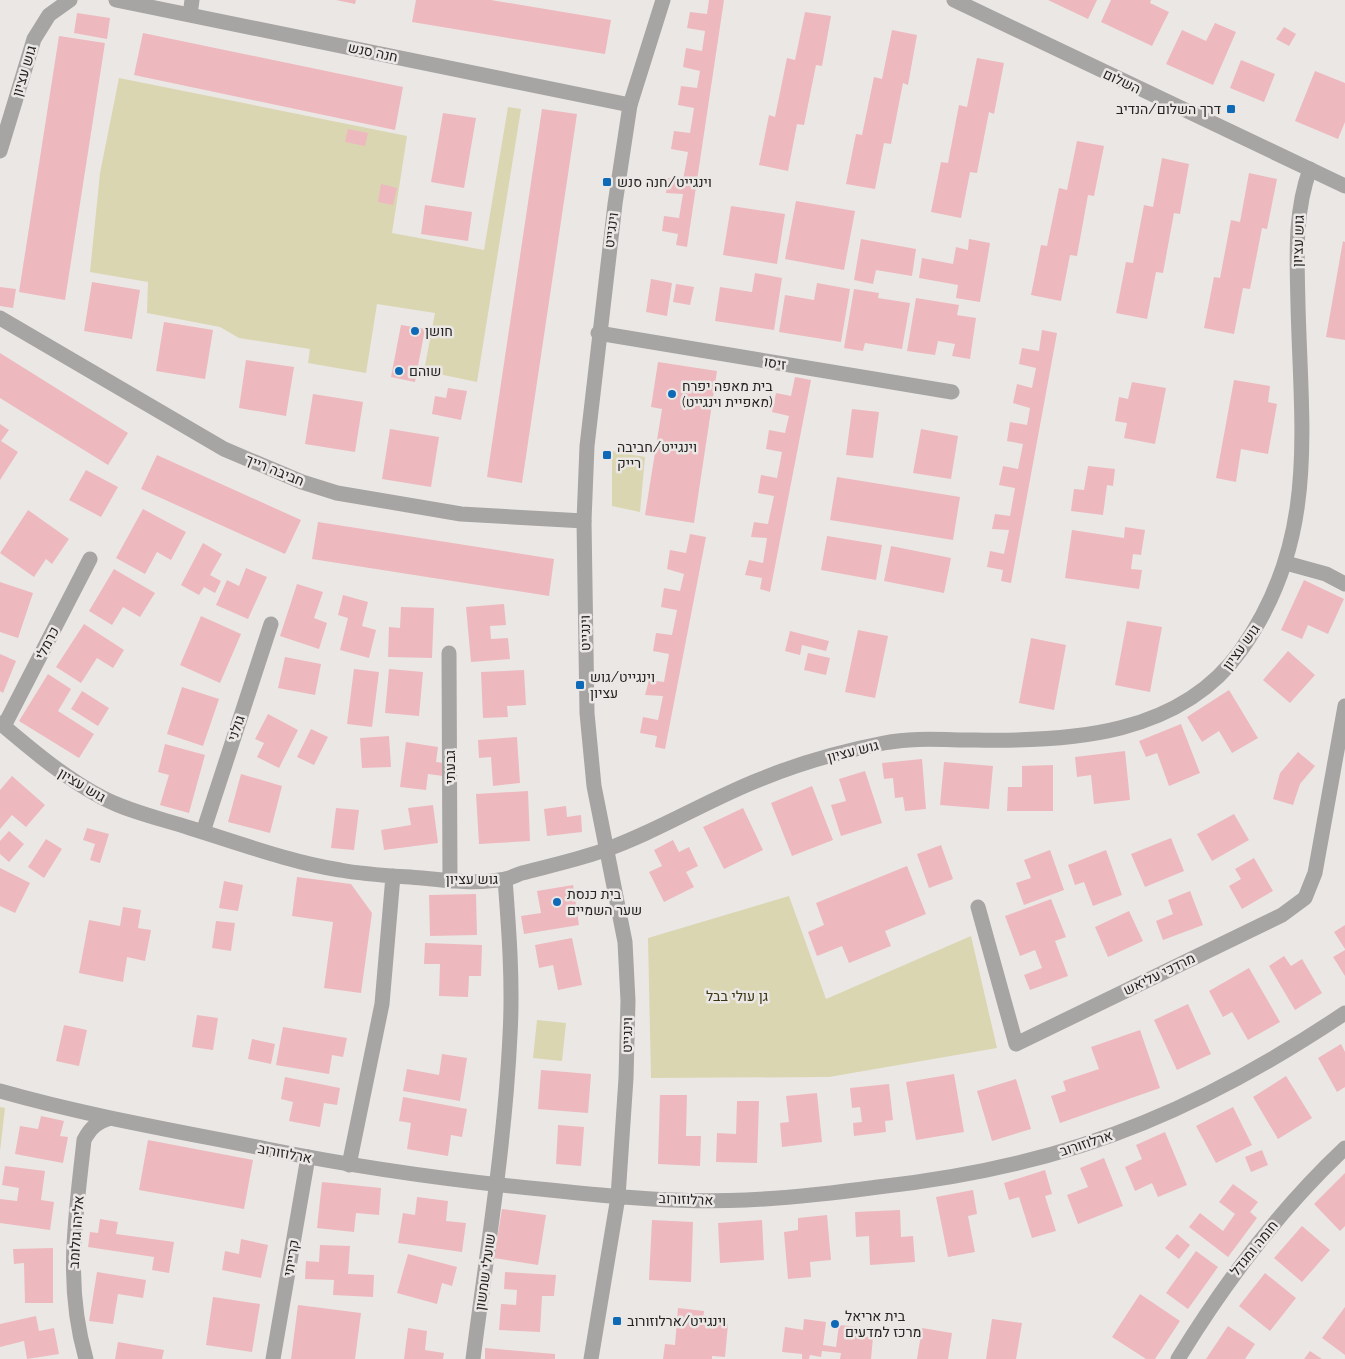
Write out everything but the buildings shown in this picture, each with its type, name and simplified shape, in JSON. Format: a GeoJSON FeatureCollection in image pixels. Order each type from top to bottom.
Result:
{"type":"FeatureCollection","features":[{"type":"Feature","properties":{"kind":"street","name":"חנה סנש"},"geometry":{"type":"LineString","coordinates":[[116,0],[630,105]]}},
{"type":"Feature","properties":{"kind":"street"},"geometry":{"type":"LineString","coordinates":[[190,15],[192,0]]}},
{"type":"Feature","properties":{"kind":"street","name":"וינגייט"},"geometry":{"type":"LineString","coordinates":[[592,1359],[618,1197],[626,1078],[628,1001],[625,942],[594,786],[588,713],[584,521],[588,436],[598,333],[614,204],[630,105],[663,0]]}},
{"type":"Feature","properties":{"kind":"street","name":"השלום"},"geometry":{"type":"LineString","coordinates":[[954,0],[1345,186]]}},
{"type":"Feature","properties":{"kind":"street","name":"גוש עציון"},"geometry":{"type":"LineString","coordinates":[[0,151],[34,39],[49,15],[67,1]]}},
{"type":"Feature","properties":{"kind":"street","name":"גוש עציון"},"geometry":{"type":"LineString","coordinates":[[2,724],[39,756],[73,781],[108,801],[203,832],[339,870],[450,881],[505,879],[606,850],[759,779],[844,751],[892,741],[932,739],[1021,740],[1067,737],[1112,732],[1152,719],[1184,704],[1214,681],[1240,652],[1263,615],[1286,563],[1294,532],[1301,486],[1296,246],[1302,191],[1310,169]]}},
{"type":"Feature","properties":{"kind":"street","name":"חביבה רייך"},"geometry":{"type":"LineString","coordinates":[[0,318],[224,449],[302,482],[337,493],[460,514],[584,521]]}},
{"type":"Feature","properties":{"kind":"street","name":"זיסו"},"geometry":{"type":"LineString","coordinates":[[598,333],[952,392]]}},
{"type":"Feature","properties":{"kind":"street","name":"כרמלי"},"geometry":{"type":"LineString","coordinates":[[2,724],[90,559]]}},
{"type":"Feature","properties":{"kind":"street"},"geometry":{"type":"LineString","coordinates":[[1286,563],[1326,574],[1345,584]]}},
{"type":"Feature","properties":{"kind":"street","name":"גולני"},"geometry":{"type":"LineString","coordinates":[[203,832],[271,624]]}},
{"type":"Feature","properties":{"kind":"street","name":"גבעתי"},"geometry":{"type":"LineString","coordinates":[[449,653],[450,881]]}},
{"type":"Feature","properties":{"kind":"street","name":"מרדכי עליאש"},"geometry":{"type":"LineString","coordinates":[[978,906],[1016,1044],[1282,915],[1305,898],[1315,873],[1339,768],[1345,706]]}},
{"type":"Feature","properties":{"kind":"street"},"geometry":{"type":"LineString","coordinates":[[349,1165],[382,1004],[393,876]]}},
{"type":"Feature","properties":{"kind":"street","name":"שועלי שמשון"},"geometry":{"type":"LineString","coordinates":[[473,1359],[496,1185],[510,1035],[511,959],[505,879]]}},
{"type":"Feature","properties":{"kind":"street","name":"ארלוזורוב"},"geometry":{"type":"LineString","coordinates":[[0,1091],[61,1108],[349,1165],[496,1185],[618,1197],[696,1200],[791,1198],[963,1176],[1067,1150],[1139,1125],[1181,1107],[1265,1064],[1345,1014]]}},
{"type":"Feature","properties":{"kind":"street"},"geometry":{"type":"LineString","coordinates":[[61,1108],[77,1120],[84,1140]]}},
{"type":"Feature","properties":{"kind":"street"},"geometry":{"type":"LineString","coordinates":[[84,1140],[89,1130],[98,1122],[111,1118]]}},
{"type":"Feature","properties":{"kind":"street","name":"אליהו גולומב"},"geometry":{"type":"LineString","coordinates":[[84,1140],[73,1278],[78,1328],[86,1359]]}},
{"type":"Feature","properties":{"kind":"street","name":"חומה ומגדל"},"geometry":{"type":"LineString","coordinates":[[1178,1359],[1224,1285],[1309,1183],[1345,1148]]}},
{"type":"Feature","properties":{"kind":"street","name":"קרייתי"},"geometry":{"type":"LineString","coordinates":[[274,1359],[308,1157]]}},
{"type":"Feature","properties":{"kind":"green space"},"geometry":{"type":"Polygon","coordinates":[[[119,78],[407,136],[392,233],[484,250],[508,107],[521,109],[477,382],[424,371],[435,313],[377,304],[366,373],[308,363],[310,349],[239,338],[220,327],[147,313],[148,282],[90,272],[100,173],[119,78]]]}},
{"type":"Feature","properties":{"kind":"green space"},"geometry":{"type":"Polygon","coordinates":[[[612,451],[645,457],[640,512],[612,506],[612,451]]]}},
{"type":"Feature","properties":{"kind":"green space","name":"גן עולי בבל"},"geometry":{"type":"Polygon","coordinates":[[[789,896],[826,999],[971,936],[997,1048],[829,1077],[651,1078],[648,938],[789,896]]]}},
{"type":"Feature","properties":{"kind":"green space"},"geometry":{"type":"Polygon","coordinates":[[[537,1020],[566,1023],[562,1061],[533,1058],[537,1020]]]}},
{"type":"Feature","properties":{"kind":"green space"},"geometry":{"type":"Polygon","coordinates":[[[0,1107],[5,1108],[0,1151],[0,1107]]]}},
{"type":"Feature","properties":{"kind":"place","name":"דרך השלום/הנדיב"},"geometry":{"type":"Point","coordinates":[1231,109]}},
{"type":"Feature","properties":{"kind":"place","name":"וינגייט/חנה סנש"},"geometry":{"type":"Point","coordinates":[607,182]}},
{"type":"Feature","properties":{"kind":"place","name":"חושן"},"geometry":{"type":"Point","coordinates":[415,331]}},
{"type":"Feature","properties":{"kind":"place","name":"שוהם"},"geometry":{"type":"Point","coordinates":[399,371]}},
{"type":"Feature","properties":{"kind":"place","name":"בית מאפה יפרח (מאפיית וינגייט)"},"geometry":{"type":"Point","coordinates":[672,394]}},
{"type":"Feature","properties":{"kind":"place","name":"וינגייט/חביבה רייק"},"geometry":{"type":"Point","coordinates":[607,455]}},
{"type":"Feature","properties":{"kind":"place","name":"וינגייט/גוש עציון"},"geometry":{"type":"Point","coordinates":[580,685]}},
{"type":"Feature","properties":{"kind":"place","name":"בית כנסת שער השמיים"},"geometry":{"type":"Point","coordinates":[557,902]}},
{"type":"Feature","properties":{"kind":"place","name":"וינגייט/ארלוזורוב"},"geometry":{"type":"Point","coordinates":[617,1321]}},
{"type":"Feature","properties":{"kind":"place","name":"בית אריאל מרכז למדעים"},"geometry":{"type":"Point","coordinates":[835,1324]}}]}
